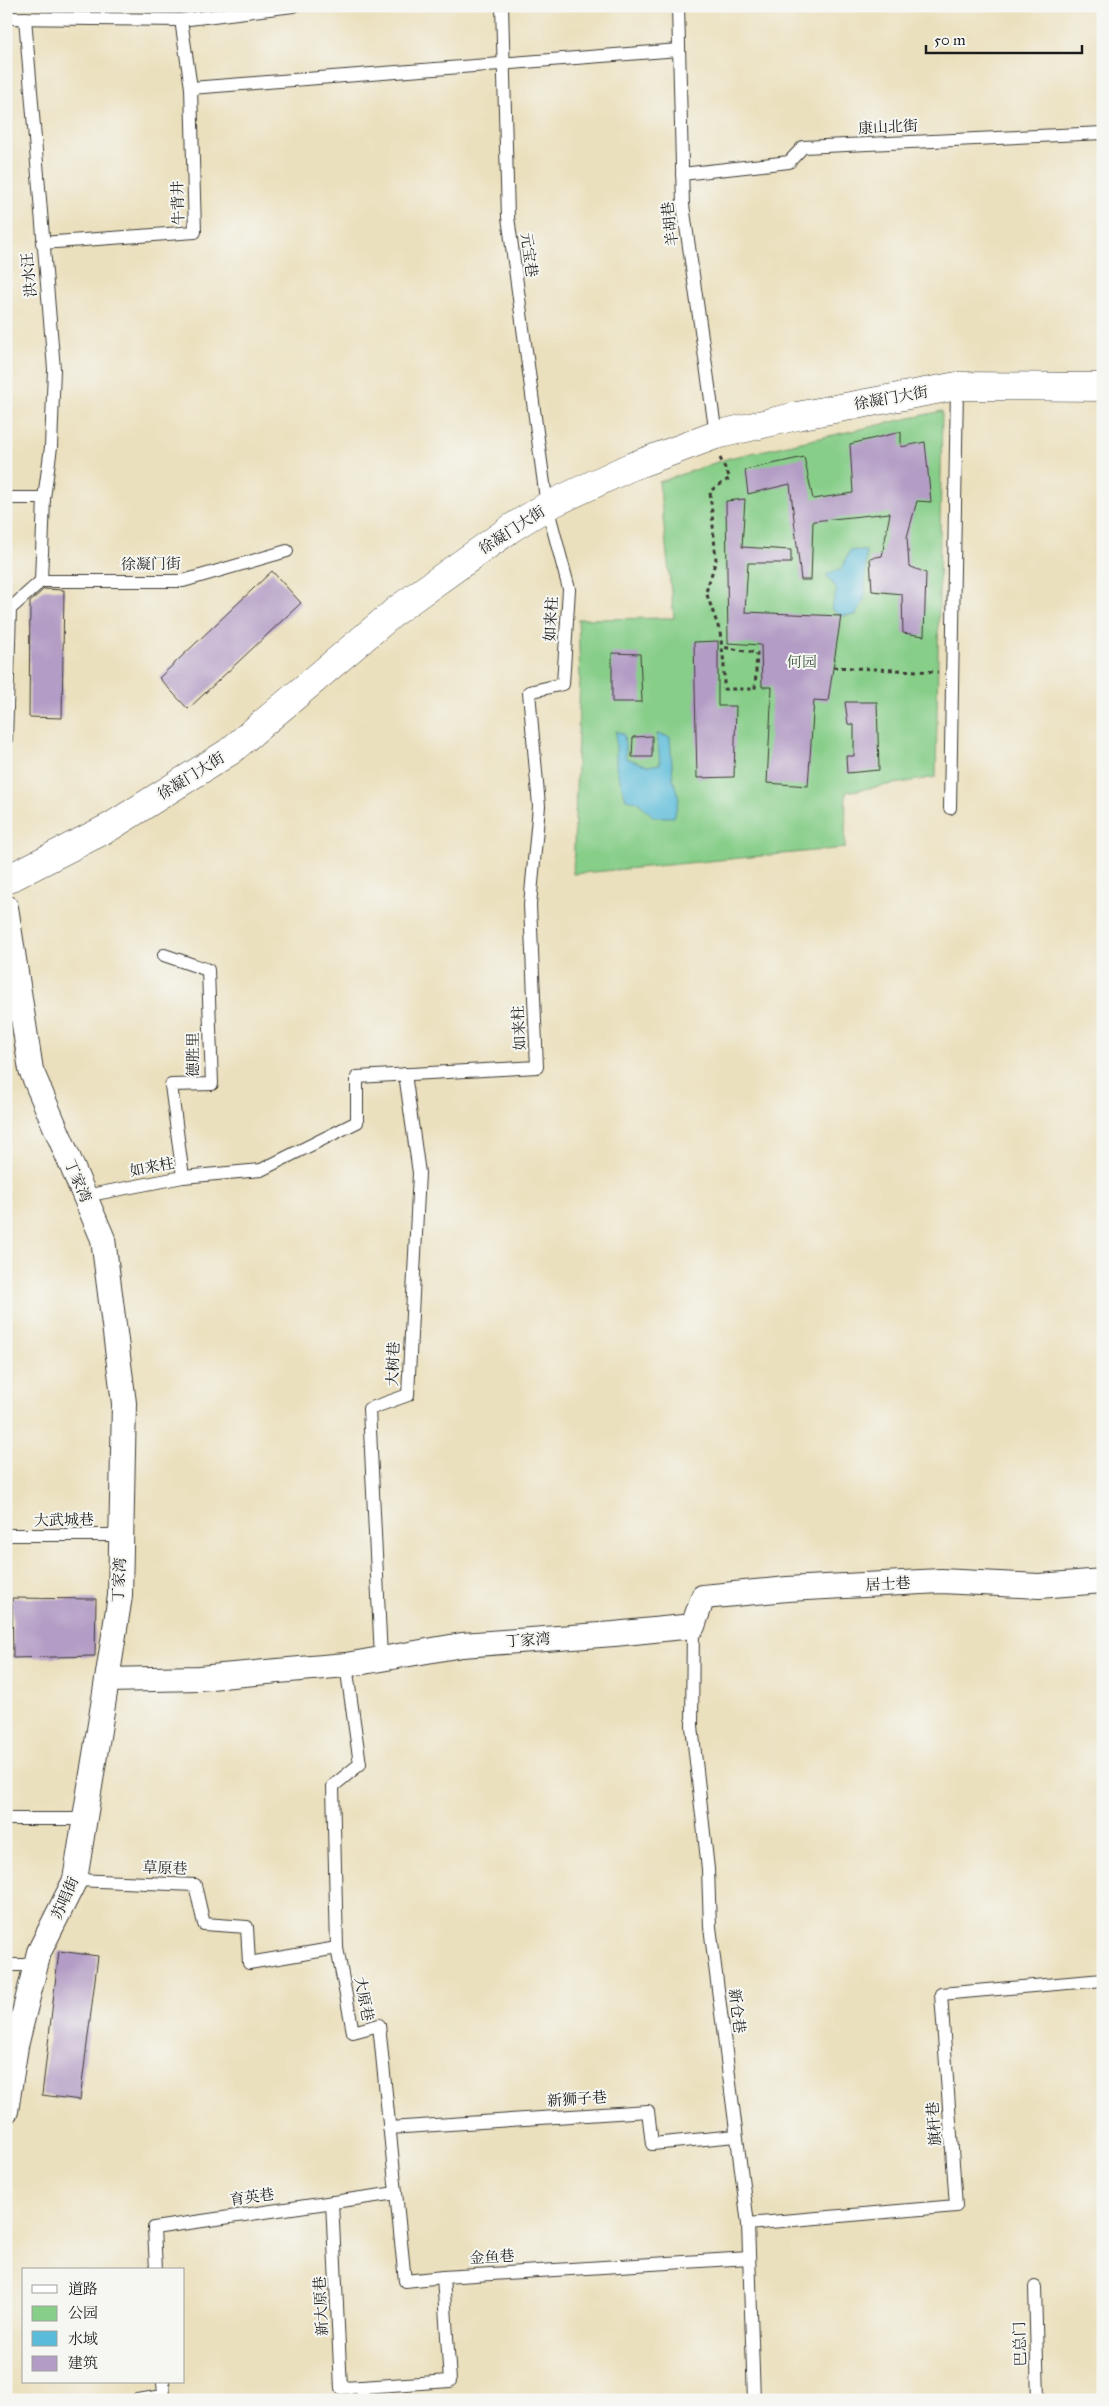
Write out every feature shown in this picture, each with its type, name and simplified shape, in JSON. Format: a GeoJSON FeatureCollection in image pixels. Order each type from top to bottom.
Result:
{"type":"FeatureCollection","features":[{"type":"Feature","properties":{"kind":"street","name":"徐凝门大街"},"geometry":{"type":"LineString","coordinates":[[6,880],[110,827],[229,752],[398,609],[513,527],[547,506],[630,467],[719,448],[797,416],[957,386],[1103,387]]}},
{"type":"Feature","properties":{"kind":"street","name":"丁家湾"},"geometry":{"type":"LineString","coordinates":[[6,907],[31,1070],[103,1239],[124,1403],[120,1596],[107,1680],[200,1678],[346,1665],[462,1645],[693,1626]]}},
{"type":"Feature","properties":{"kind":"street","name":"居士巷"},"geometry":{"type":"LineString","coordinates":[[693,1626],[703,1597],[787,1589],[931,1582],[1039,1586],[1103,1580]]}},
{"type":"Feature","properties":{"kind":"street","name":"苏唱街"},"geometry":{"type":"LineString","coordinates":[[6,2111],[16,2046],[39,1952],[75,1880],[107,1680]]}},
{"type":"Feature","properties":{"kind":"lane"},"geometry":{"type":"LineString","coordinates":[[6,18],[181,20],[292,6]]}},
{"type":"Feature","properties":{"kind":"lane","name":"元宝巷"},"geometry":{"type":"LineString","coordinates":[[502,6],[508,217],[547,506]]}},
{"type":"Feature","properties":{"kind":"lane","name":"羊胡巷"},"geometry":{"type":"LineString","coordinates":[[678,6],[684,205],[719,448]]}},
{"type":"Feature","properties":{"kind":"lane","name":"洪水汪"},"geometry":{"type":"LineString","coordinates":[[25,18],[42,243],[54,369],[51,447],[44,498],[41,581]]}},
{"type":"Feature","properties":{"kind":"lane","name":"牛背井"},"geometry":{"type":"LineString","coordinates":[[42,243],[195,232],[191,88],[181,20]]}},
{"type":"Feature","properties":{"kind":"lane"},"geometry":{"type":"LineString","coordinates":[[191,88],[679,50]]}},
{"type":"Feature","properties":{"kind":"lane","name":"康山北街"},"geometry":{"type":"LineString","coordinates":[[682,174],[790,162],[803,148],[1103,133]]}},
{"type":"Feature","properties":{"kind":"lane"},"geometry":{"type":"LineString","coordinates":[[950,808],[957,386]]}},
{"type":"Feature","properties":{"kind":"lane"},"geometry":{"type":"LineString","coordinates":[[6,498],[44,498]]}},
{"type":"Feature","properties":{"kind":"lane","name":"如来柱"},"geometry":{"type":"LineString","coordinates":[[85,1196],[183,1178],[261,1170],[357,1122],[357,1077],[537,1066],[530,905],[539,806],[529,692],[563,684],[569,589],[547,506]]}},
{"type":"Feature","properties":{"kind":"lane","name":"徐凝门街"},"geometry":{"type":"LineString","coordinates":[[41,581],[183,582],[287,551]]}},
{"type":"Feature","properties":{"kind":"lane"},"geometry":{"type":"LineString","coordinates":[[6,740],[10,609],[41,581]]}},
{"type":"Feature","properties":{"kind":"lane","name":"德胜里"},"geometry":{"type":"LineString","coordinates":[[164,955],[208,970],[212,1084],[171,1085],[183,1178]]}},
{"type":"Feature","properties":{"kind":"lane","name":"大树巷"},"geometry":{"type":"LineString","coordinates":[[382,1658],[369,1408],[408,1395],[419,1173],[405,1074]]}},
{"type":"Feature","properties":{"kind":"lane","name":"大武城巷"},"geometry":{"type":"LineString","coordinates":[[6,1535],[121,1535]]}},
{"type":"Feature","properties":{"kind":"lane","name":"新仓巷"},"geometry":{"type":"LineString","coordinates":[[693,1626],[692,1726],[708,1869],[710,1928],[748,2224],[754,2400]]}},
{"type":"Feature","properties":{"kind":"lane","name":"大原巷"},"geometry":{"type":"LineString","coordinates":[[346,1665],[360,1764],[333,1786],[337,1948],[353,2032],[379,2025],[405,2281],[443,2277]]}},
{"type":"Feature","properties":{"kind":"lane"},"geometry":{"type":"LineString","coordinates":[[6,1819],[86,1819]]}},
{"type":"Feature","properties":{"kind":"lane","name":"草原巷"},"geometry":{"type":"LineString","coordinates":[[75,1880],[195,1885],[204,1924],[247,1927],[249,1963],[337,1948]]}},
{"type":"Feature","properties":{"kind":"lane"},"geometry":{"type":"LineString","coordinates":[[6,1965],[36,1965]]}},
{"type":"Feature","properties":{"kind":"lane","name":"旗杆巷"},"geometry":{"type":"LineString","coordinates":[[748,2224],[956,2206],[941,1994],[1103,1980]]}},
{"type":"Feature","properties":{"kind":"lane","name":"新狮子巷"},"geometry":{"type":"LineString","coordinates":[[389,2128],[648,2111],[652,2144],[736,2136]]}},
{"type":"Feature","properties":{"kind":"lane","name":"育英巷"},"geometry":{"type":"LineString","coordinates":[[156,2268],[154,2228],[396,2192]]}},
{"type":"Feature","properties":{"kind":"lane","name":"新大原巷"},"geometry":{"type":"LineString","coordinates":[[332,2202],[341,2388],[362,2393]]}},
{"type":"Feature","properties":{"kind":"lane","name":"金鱼巷"},"geometry":{"type":"LineString","coordinates":[[443,2277],[749,2258]]}},
{"type":"Feature","properties":{"kind":"lane"},"geometry":{"type":"LineString","coordinates":[[362,2393],[450,2381],[443,2277]]}},
{"type":"Feature","properties":{"kind":"lane","name":"巴总门"},"geometry":{"type":"LineString","coordinates":[[1035,2287],[1038,2400]]}},
{"type":"Feature","properties":{"kind":"lane"},"geometry":{"type":"LineString","coordinates":[[137,2400],[164,2396],[163,2384]]}},
{"type":"Feature","properties":{"kind":"path"},"geometry":{"type":"LineString","coordinates":[[719,448],[730,478],[710,491],[716,560],[706,592],[720,632],[724,689],[755,689],[757,654],[722,647]]}},
{"type":"Feature","properties":{"kind":"path"},"geometry":{"type":"LineString","coordinates":[[833,667],[952,673]]}},
{"type":"Feature","properties":{"kind":"green space","name":"何园"},"geometry":{"type":"Polygon","coordinates":[[[942,411],[936,777],[846,792],[845,848],[573,874],[580,678],[578,619],[674,618],[659,482],[729,458],[942,411]]]}},
{"type":"Feature","properties":{"kind":"water"},"geometry":{"type":"Polygon","coordinates":[[[850,550],[866,551],[865,597],[856,615],[841,616],[831,609],[837,589],[826,574],[842,569],[850,550]]]}},
{"type":"Feature","properties":{"kind":"water"},"geometry":{"type":"Polygon","coordinates":[[[616,731],[624,734],[626,758],[648,766],[660,764],[657,734],[670,737],[673,779],[679,799],[674,817],[654,817],[637,801],[626,799],[616,767],[616,731]]]}},
{"type":"Feature","properties":{"kind":"building"},"geometry":{"type":"Polygon","coordinates":[[[901,432],[901,447],[925,442],[931,502],[917,501],[907,537],[909,566],[926,573],[924,636],[903,633],[902,594],[872,591],[870,558],[882,556],[890,513],[813,521],[811,580],[801,580],[790,484],[748,494],[745,470],[804,457],[813,499],[853,493],[850,444],[901,432]]]}},
{"type":"Feature","properties":{"kind":"building"},"geometry":{"type":"Polygon","coordinates":[[[745,499],[742,547],[791,550],[791,563],[748,563],[745,612],[841,616],[828,701],[814,700],[808,786],[767,783],[772,687],[762,687],[761,645],[728,643],[726,501],[745,499]]]}},
{"type":"Feature","properties":{"kind":"building"},"geometry":{"type":"Polygon","coordinates":[[[272,571],[301,603],[188,709],[159,678],[272,571]]]}},
{"type":"Feature","properties":{"kind":"building"},"geometry":{"type":"Polygon","coordinates":[[[44,589],[64,590],[62,718],[29,717],[30,602],[44,589]]]}},
{"type":"Feature","properties":{"kind":"building"},"geometry":{"type":"Polygon","coordinates":[[[718,641],[718,706],[736,706],[734,777],[697,778],[694,642],[718,641]]]}},
{"type":"Feature","properties":{"kind":"building"},"geometry":{"type":"Polygon","coordinates":[[[612,653],[640,654],[642,702],[612,702],[612,653]]]}},
{"type":"Feature","properties":{"kind":"building"},"geometry":{"type":"Polygon","coordinates":[[[845,702],[877,702],[879,770],[847,773],[846,756],[854,756],[854,725],[848,724],[845,702]]]}},
{"type":"Feature","properties":{"kind":"building"},"geometry":{"type":"Polygon","coordinates":[[[652,736],[652,757],[632,757],[633,737],[652,736]]]}},
{"type":"Feature","properties":{"kind":"building"},"geometry":{"type":"Polygon","coordinates":[[[12,1598],[96,1599],[95,1656],[13,1658],[12,1598]]]}},
{"type":"Feature","properties":{"kind":"building"},"geometry":{"type":"Polygon","coordinates":[[[59,1951],[98,1956],[80,2100],[42,2095],[59,1951]]]}}]}
